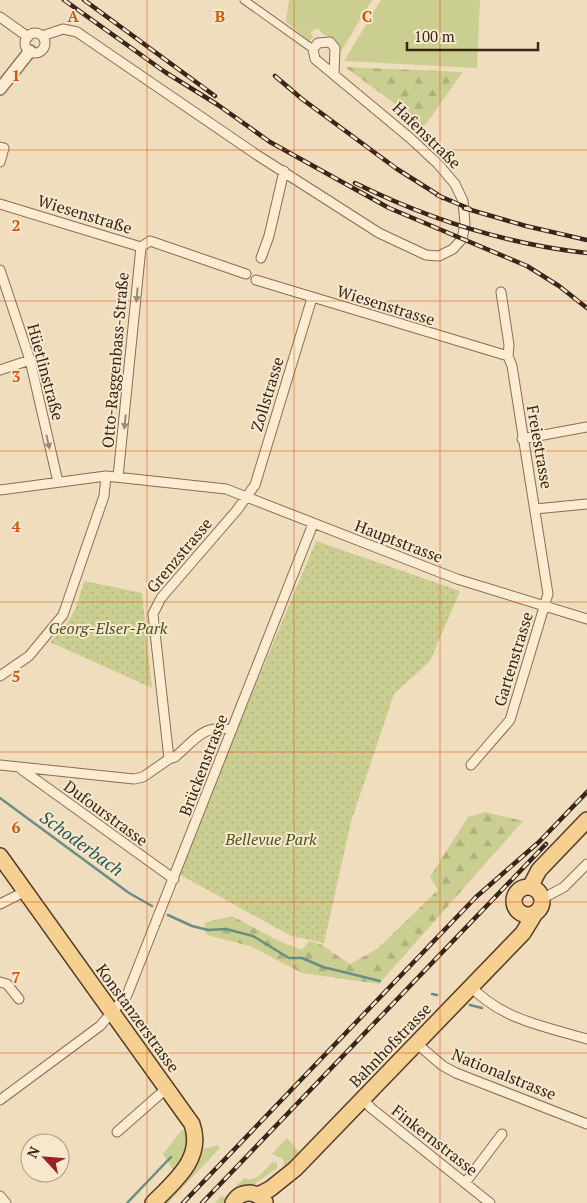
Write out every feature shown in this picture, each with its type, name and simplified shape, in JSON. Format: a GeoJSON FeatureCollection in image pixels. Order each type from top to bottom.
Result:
{"type":"FeatureCollection","features":[{"type":"Feature","properties":{"kind":"main road"},"geometry":{"type":"LineString","coordinates":[[530,887],[538,870],[587,820]]}},
{"type":"Feature","properties":{"kind":"main road","name":"Konstanzerstrasse"},"geometry":{"type":"LineString","coordinates":[[0,856],[192,1124],[195,1136],[195,1149],[186,1168],[153,1203]]}},
{"type":"Feature","properties":{"kind":"main road"},"geometry":{"type":"LineString","coordinates":[[530,887],[538,891],[542,899],[540,908],[534,914],[525,916],[516,910],[514,896],[520,889],[530,887]]}},
{"type":"Feature","properties":{"kind":"main road","name":"Bahnhofstrasse"},"geometry":{"type":"LineString","coordinates":[[510,944],[516,930],[516,910]]}},
{"type":"Feature","properties":{"kind":"main road","name":"Bahnhofstrasse"},"geometry":{"type":"LineString","coordinates":[[233,1203],[244,1193],[262,1199],[270,1189],[295,1169],[416,1043],[473,989],[510,944],[522,933],[534,914]]}},
{"type":"Feature","properties":{"kind":"main road","name":"Bahnhofstrasse"},"geometry":{"type":"LineString","coordinates":[[273,1203],[295,1169]]}},
{"type":"Feature","properties":{"kind":"street","name":"Hafenstraße"},"geometry":{"type":"LineString","coordinates":[[42,36],[63,29],[76,32],[379,233],[414,252],[439,256],[453,249],[462,239],[465,224],[463,201],[458,189],[446,172],[377,108],[315,60],[314,49],[244,0]]}},
{"type":"Feature","properties":{"kind":"street"},"geometry":{"type":"LineString","coordinates":[[0,17],[28,37]]}},
{"type":"Feature","properties":{"kind":"street"},"geometry":{"type":"LineString","coordinates":[[37,34],[42,36],[45,45],[42,51],[36,53],[30,51],[26,46],[28,37],[37,34]]}},
{"type":"Feature","properties":{"kind":"street"},"geometry":{"type":"LineString","coordinates":[[314,49],[318,43],[324,41],[333,44],[336,51],[334,74]]}},
{"type":"Feature","properties":{"kind":"street"},"geometry":{"type":"LineString","coordinates":[[0,88],[30,51]]}},
{"type":"Feature","properties":{"kind":"street"},"geometry":{"type":"LineString","coordinates":[[0,147],[4,148],[0,162]]}},
{"type":"Feature","properties":{"kind":"street"},"geometry":{"type":"LineString","coordinates":[[261,258],[269,236],[284,171]]}},
{"type":"Feature","properties":{"kind":"street","name":"Wiesenstraße"},"geometry":{"type":"LineString","coordinates":[[0,204],[141,247],[150,241],[246,274]]}},
{"type":"Feature","properties":{"kind":"street","name":"Otto-Raggenbass-Straße"},"geometry":{"type":"LineString","coordinates":[[118,477],[141,247]]}},
{"type":"Feature","properties":{"kind":"street","name":"Hüetlinstraße"},"geometry":{"type":"LineString","coordinates":[[0,270],[30,360],[58,482]]}},
{"type":"Feature","properties":{"kind":"street","name":"Wiesenstrasse"},"geometry":{"type":"LineString","coordinates":[[256,280],[508,356]]}},
{"type":"Feature","properties":{"kind":"street","name":"Freiestrasse"},"geometry":{"type":"LineString","coordinates":[[501,292],[508,356],[512,366],[522,439],[548,594],[545,608]]}},
{"type":"Feature","properties":{"kind":"street","name":"Zollstrasse"},"geometry":{"type":"LineString","coordinates":[[247,496],[255,485],[312,298]]}},
{"type":"Feature","properties":{"kind":"street"},"geometry":{"type":"LineString","coordinates":[[0,370],[30,360]]}},
{"type":"Feature","properties":{"kind":"street"},"geometry":{"type":"LineString","coordinates":[[522,439],[587,427]]}},
{"type":"Feature","properties":{"kind":"street"},"geometry":{"type":"LineString","coordinates":[[0,676],[28,656],[63,615],[104,496],[106,476]]}},
{"type":"Feature","properties":{"kind":"street","name":"Hauptstrasse"},"geometry":{"type":"LineString","coordinates":[[0,490],[25,489],[58,482],[106,476],[226,489],[457,579],[587,620]]}},
{"type":"Feature","properties":{"kind":"street","name":"Grenzstrasse"},"geometry":{"type":"LineString","coordinates":[[169,759],[153,614],[162,598],[247,496]]}},
{"type":"Feature","properties":{"kind":"street"},"geometry":{"type":"LineString","coordinates":[[535,509],[587,504]]}},
{"type":"Feature","properties":{"kind":"street","name":"Brückenstrasse"},"geometry":{"type":"LineString","coordinates":[[0,1100],[100,1026],[132,986],[313,524]]}},
{"type":"Feature","properties":{"kind":"street","name":"Gartenstrasse"},"geometry":{"type":"LineString","coordinates":[[471,765],[510,720],[545,608]]}},
{"type":"Feature","properties":{"kind":"street"},"geometry":{"type":"LineString","coordinates":[[0,766],[134,779],[143,777],[175,757],[205,731],[215,726],[232,730]]}},
{"type":"Feature","properties":{"kind":"street","name":"Dufourstrasse"},"geometry":{"type":"LineString","coordinates":[[20,769],[174,879]]}},
{"type":"Feature","properties":{"kind":"street"},"geometry":{"type":"LineString","coordinates":[[542,899],[564,887],[587,864]]}},
{"type":"Feature","properties":{"kind":"street"},"geometry":{"type":"LineString","coordinates":[[0,904],[26,891]]}},
{"type":"Feature","properties":{"kind":"street"},"geometry":{"type":"LineString","coordinates":[[0,982],[7,984],[19,999]]}},
{"type":"Feature","properties":{"kind":"street"},"geometry":{"type":"LineString","coordinates":[[473,989],[492,1006],[512,1017],[587,1039]]}},
{"type":"Feature","properties":{"kind":"street","name":"Nationalstrasse"},"geometry":{"type":"LineString","coordinates":[[416,1043],[443,1066],[456,1073],[587,1124]]}},
{"type":"Feature","properties":{"kind":"street"},"geometry":{"type":"LineString","coordinates":[[117,1132],[167,1088]]}},
{"type":"Feature","properties":{"kind":"street","name":"Finkernstrasse"},"geometry":{"type":"LineString","coordinates":[[362,1099],[490,1203]]}},
{"type":"Feature","properties":{"kind":"street"},"geometry":{"type":"LineString","coordinates":[[465,1183],[502,1134]]}},
{"type":"Feature","properties":{"kind":"street"},"geometry":{"type":"LineString","coordinates":[[0,1196],[6,1203]]}},
{"type":"Feature","properties":{"kind":"green space"},"geometry":{"type":"Polygon","coordinates":[[[289,0],[372,0],[340,53],[336,41],[323,34],[318,28],[310,32],[313,37],[310,41],[286,22],[289,0]]]}},
{"type":"Feature","properties":{"kind":"green space"},"geometry":{"type":"Polygon","coordinates":[[[381,0],[480,0],[477,68],[344,61],[381,0]]]}},
{"type":"Feature","properties":{"kind":"green space"},"geometry":{"type":"Polygon","coordinates":[[[345,67],[463,72],[420,132],[418,130],[421,123],[345,67]]]}},
{"type":"Feature","properties":{"kind":"green space","name":"Bellevue Park"},"geometry":{"type":"Polygon","coordinates":[[[316,541],[460,591],[430,661],[394,694],[351,822],[324,943],[291,936],[177,873],[316,541]]]}},
{"type":"Feature","properties":{"kind":"green space","name":"Georg-Elser-Park"},"geometry":{"type":"Polygon","coordinates":[[[84,581],[142,593],[152,688],[50,642],[72,615],[84,581]]]}},
{"type":"Feature","properties":{"kind":"green space"},"geometry":{"type":"Polygon","coordinates":[[[485,812],[523,821],[379,984],[302,973],[250,946],[207,935],[204,923],[232,916],[279,941],[302,950],[309,941],[320,944],[350,964],[377,949],[438,890],[430,877],[468,817],[485,812]]]}},
{"type":"Feature","properties":{"kind":"green space"},"geometry":{"type":"Polygon","coordinates":[[[181,1131],[187,1131],[188,1150],[175,1173],[163,1154],[181,1131]]]}},
{"type":"Feature","properties":{"kind":"green space"},"geometry":{"type":"Polygon","coordinates":[[[287,1138],[301,1154],[285,1168],[283,1159],[272,1154],[287,1138]]]}},
{"type":"Feature","properties":{"kind":"green space"},"geometry":{"type":"Polygon","coordinates":[[[218,1145],[220,1148],[168,1203],[160,1203],[196,1163],[203,1149],[218,1145]]]}},
{"type":"Feature","properties":{"kind":"green space"},"geometry":{"type":"Polygon","coordinates":[[[272,1162],[277,1163],[277,1168],[228,1203],[215,1203],[222,1195],[224,1198],[244,1178],[256,1178],[272,1162]]]}},
{"type":"Feature","properties":{"kind":"waterway","name":"Schoderbach"},"geometry":{"type":"LineString","coordinates":[[0,798],[129,893],[152,906]]}},
{"type":"Feature","properties":{"kind":"waterway","name":"Schoderbach"},"geometry":{"type":"LineString","coordinates":[[168,915],[192,926],[208,930],[226,929],[253,936],[289,958],[302,958],[323,967],[380,981]]}},
{"type":"Feature","properties":{"kind":"waterway","name":"Schoderbach"},"geometry":{"type":"LineString","coordinates":[[432,994],[437,995]]}},
{"type":"Feature","properties":{"kind":"waterway","name":"Schoderbach"},"geometry":{"type":"LineString","coordinates":[[470,1005],[482,1008]]}},
{"type":"Feature","properties":{"kind":"waterway"},"geometry":{"type":"LineString","coordinates":[[127,1203],[171,1157]]}},
{"type":"Feature","properties":{"kind":"railway"},"geometry":{"type":"LineString","coordinates":[[64,0],[165,72],[218,105],[270,142],[389,208],[527,266],[559,286],[587,308]]}},
{"type":"Feature","properties":{"kind":"railway"},"geometry":{"type":"LineString","coordinates":[[84,0],[215,96]]}},
{"type":"Feature","properties":{"kind":"railway"},"geometry":{"type":"LineString","coordinates":[[275,76],[302,99],[397,169],[443,198]]}},
{"type":"Feature","properties":{"kind":"railway"},"geometry":{"type":"LineString","coordinates":[[355,183],[411,208],[468,228],[527,243],[587,253]]}},
{"type":"Feature","properties":{"kind":"railway"},"geometry":{"type":"LineString","coordinates":[[437,195],[470,209]]}},
{"type":"Feature","properties":{"kind":"railway"},"geometry":{"type":"LineString","coordinates":[[464,208],[526,226],[587,240]]}},
{"type":"Feature","properties":{"kind":"railway"},"geometry":{"type":"LineString","coordinates":[[183,1203],[476,897],[539,842],[587,792]]}},
{"type":"Feature","properties":{"kind":"railway"},"geometry":{"type":"LineString","coordinates":[[202,1203],[546,844]]}}]}
